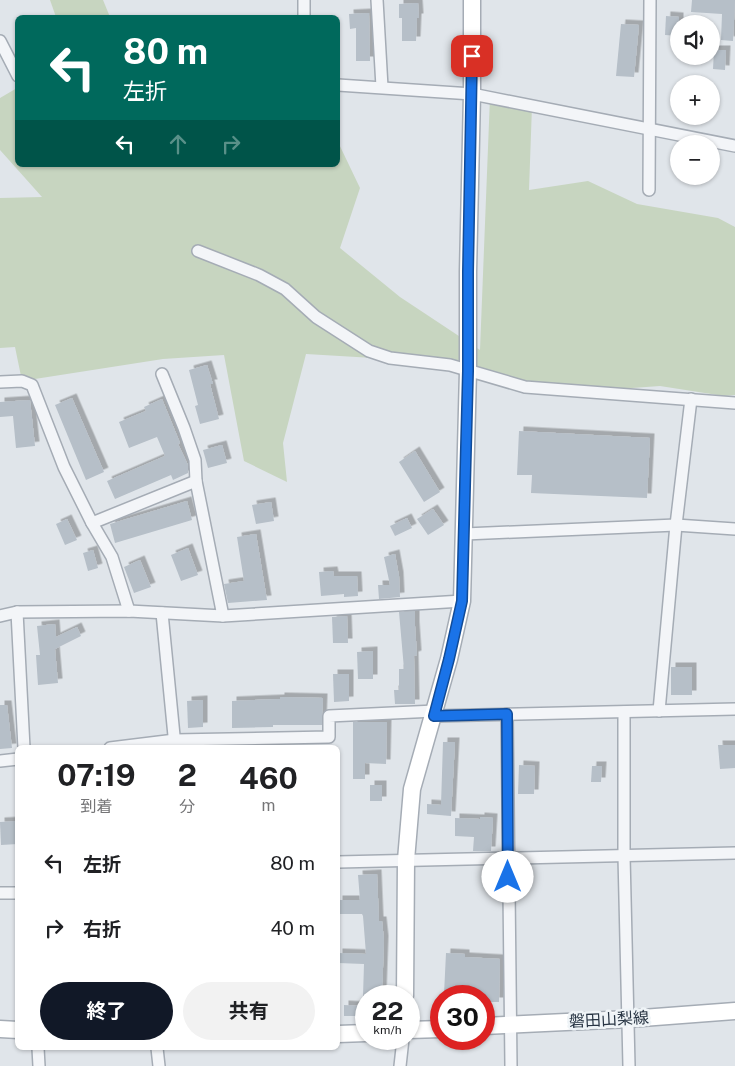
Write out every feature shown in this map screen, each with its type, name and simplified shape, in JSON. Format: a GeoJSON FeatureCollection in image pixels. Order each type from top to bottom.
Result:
{"type":"FeatureCollection","features":[{"type":"Feature","properties":{"kind":"street"},"geometry":{"type":"LineString","coordinates":[[304,0],[304,15]]}},
{"type":"Feature","properties":{"kind":"street"},"geometry":{"type":"LineString","coordinates":[[377,0],[382,87]]}},
{"type":"Feature","properties":{"kind":"street"},"geometry":{"type":"LineString","coordinates":[[405,985],[406,860],[412,789],[435,714],[462,601],[468,371],[472,0]]}},
{"type":"Feature","properties":{"kind":"street"},"geometry":{"type":"LineString","coordinates":[[649,190],[650,0]]}},
{"type":"Feature","properties":{"kind":"street"},"geometry":{"type":"LineString","coordinates":[[0,41],[15,70]]}},
{"type":"Feature","properties":{"kind":"street"},"geometry":{"type":"LineString","coordinates":[[340,85],[472,94],[735,146]]}},
{"type":"Feature","properties":{"kind":"street"},"geometry":{"type":"LineString","coordinates":[[198,251],[259,275],[285,289],[316,317],[369,351],[390,358],[450,365],[525,387],[735,403]]}},
{"type":"Feature","properties":{"kind":"street"},"geometry":{"type":"LineString","coordinates":[[162,374],[195,460],[196,481],[223,616]]}},
{"type":"Feature","properties":{"kind":"street"},"geometry":{"type":"LineString","coordinates":[[0,382],[22,382],[32,385],[64,467],[92,523],[112,556],[129,611]]}},
{"type":"Feature","properties":{"kind":"street"},"geometry":{"type":"LineString","coordinates":[[659,711],[676,525],[692,399]]}},
{"type":"Feature","properties":{"kind":"street"},"geometry":{"type":"LineString","coordinates":[[92,523],[196,481]]}},
{"type":"Feature","properties":{"kind":"street"},"geometry":{"type":"LineString","coordinates":[[465,534],[676,525],[735,529]]}},
{"type":"Feature","properties":{"kind":"street"},"geometry":{"type":"LineString","coordinates":[[0,616],[17,612],[129,611],[223,616],[462,601]]}},
{"type":"Feature","properties":{"kind":"street"},"geometry":{"type":"LineString","coordinates":[[17,612],[24,745]]}},
{"type":"Feature","properties":{"kind":"street"},"geometry":{"type":"LineString","coordinates":[[162,613],[175,744]]}},
{"type":"Feature","properties":{"kind":"street"},"geometry":{"type":"LineString","coordinates":[[159,745],[329,738],[329,716],[735,709]]}},
{"type":"Feature","properties":{"kind":"street"},"geometry":{"type":"LineString","coordinates":[[624,712],[624,856],[629,1066]]}},
{"type":"Feature","properties":{"kind":"street"},"geometry":{"type":"LineString","coordinates":[[507,714],[511,1066]]}},
{"type":"Feature","properties":{"kind":"street"},"geometry":{"type":"LineString","coordinates":[[0,761],[15,759]]}},
{"type":"Feature","properties":{"kind":"street"},"geometry":{"type":"LineString","coordinates":[[340,862],[735,853]]}},
{"type":"Feature","properties":{"kind":"street"},"geometry":{"type":"LineString","coordinates":[[0,893],[15,893]]}},
{"type":"Feature","properties":{"kind":"street","name":"磐田山梨線"},"geometry":{"type":"LineString","coordinates":[[495,1026],[629,1019],[735,1011]]}},
{"type":"Feature","properties":{"kind":"street"},"geometry":{"type":"LineString","coordinates":[[0,1029],[15,1030]]}},
{"type":"Feature","properties":{"kind":"street"},"geometry":{"type":"LineString","coordinates":[[340,1034],[355,1033]]}},
{"type":"Feature","properties":{"kind":"street"},"geometry":{"type":"LineString","coordinates":[[38,1050],[39,1066]]}},
{"type":"Feature","properties":{"kind":"street"},"geometry":{"type":"LineString","coordinates":[[157,1050],[158,1066]]}},
{"type":"Feature","properties":{"kind":"street"},"geometry":{"type":"LineString","coordinates":[[400,1066],[402,1050]]}},
{"type":"Feature","properties":{"kind":"green space"},"geometry":{"type":"Polygon","coordinates":[[[50,0],[103,0],[109,15],[55,15],[50,0]]]}},
{"type":"Feature","properties":{"kind":"green space"},"geometry":{"type":"Polygon","coordinates":[[[15,89],[15,167],[0,150],[0,98],[15,89]]]}},
{"type":"Feature","properties":{"kind":"green space"},"geometry":{"type":"Polygon","coordinates":[[[490,97],[532,106],[529,190],[588,181],[637,204],[718,218],[735,227],[735,395],[724,396],[660,386],[591,391],[545,389],[407,360],[306,354],[283,443],[287,482],[244,461],[224,355],[163,359],[22,381],[15,347],[0,348],[0,198],[42,197],[15,167],[340,167],[340,146],[360,188],[340,248],[400,297],[480,350],[490,97]]]}},
{"type":"Feature","properties":{"kind":"building"},"geometry":{"type":"Polygon","coordinates":[[[692,0],[735,0],[733,41],[721,40],[722,14],[691,12],[692,0]]]}},
{"type":"Feature","properties":{"kind":"building"},"geometry":{"type":"Polygon","coordinates":[[[418,3],[419,18],[417,18],[416,41],[402,41],[402,18],[399,18],[399,4],[418,3]]]}},
{"type":"Feature","properties":{"kind":"building"},"geometry":{"type":"Polygon","coordinates":[[[369,13],[370,61],[356,61],[356,28],[350,29],[349,14],[369,13]]]}},
{"type":"Feature","properties":{"kind":"building"},"geometry":{"type":"Polygon","coordinates":[[[666,16],[670,16],[670,35],[665,35],[666,16]]]}},
{"type":"Feature","properties":{"kind":"building"},"geometry":{"type":"Polygon","coordinates":[[[621,24],[639,25],[634,77],[616,76],[621,24]]]}},
{"type":"Feature","properties":{"kind":"building"},"geometry":{"type":"Polygon","coordinates":[[[720,50],[726,50],[725,70],[713,69],[713,65],[720,65],[720,50]]]}},
{"type":"Feature","properties":{"kind":"building"},"geometry":{"type":"Polygon","coordinates":[[[207,365],[213,384],[210,384],[219,419],[200,424],[195,406],[198,405],[189,370],[207,365]]]}},
{"type":"Feature","properties":{"kind":"building"},"geometry":{"type":"Polygon","coordinates":[[[72,398],[104,472],[86,480],[55,405],[72,398]]]}},
{"type":"Feature","properties":{"kind":"building"},"geometry":{"type":"Polygon","coordinates":[[[162,399],[180,443],[178,444],[188,465],[188,473],[173,480],[171,475],[115,499],[107,481],[165,456],[157,437],[129,448],[119,422],[146,411],[144,407],[162,399]]]}},
{"type":"Feature","properties":{"kind":"building"},"geometry":{"type":"Polygon","coordinates":[[[30,400],[35,446],[16,448],[13,416],[0,417],[0,402],[30,400]]]}},
{"type":"Feature","properties":{"kind":"building"},"geometry":{"type":"Polygon","coordinates":[[[519,431],[650,438],[647,498],[531,493],[532,475],[517,475],[519,431]]]}},
{"type":"Feature","properties":{"kind":"building"},"geometry":{"type":"Polygon","coordinates":[[[222,445],[227,463],[208,468],[203,450],[222,445]]]}},
{"type":"Feature","properties":{"kind":"building"},"geometry":{"type":"Polygon","coordinates":[[[415,451],[440,492],[424,502],[399,462],[415,451]]]}},
{"type":"Feature","properties":{"kind":"building"},"geometry":{"type":"Polygon","coordinates":[[[187,501],[192,520],[115,543],[110,524],[187,501]]]}},
{"type":"Feature","properties":{"kind":"building"},"geometry":{"type":"Polygon","coordinates":[[[271,502],[274,521],[256,524],[252,505],[271,502]]]}},
{"type":"Feature","properties":{"kind":"building"},"geometry":{"type":"Polygon","coordinates":[[[433,509],[444,525],[428,535],[417,519],[433,509]]]}},
{"type":"Feature","properties":{"kind":"building"},"geometry":{"type":"Polygon","coordinates":[[[407,518],[412,528],[395,536],[390,526],[407,518]]]}},
{"type":"Feature","properties":{"kind":"building"},"geometry":{"type":"Polygon","coordinates":[[[67,519],[77,540],[65,545],[56,524],[67,519]]]}},
{"type":"Feature","properties":{"kind":"building"},"geometry":{"type":"Polygon","coordinates":[[[256,534],[267,600],[228,603],[224,584],[244,581],[237,537],[256,534]]]}},
{"type":"Feature","properties":{"kind":"building"},"geometry":{"type":"Polygon","coordinates":[[[188,548],[198,575],[181,581],[171,555],[188,548]]]}},
{"type":"Feature","properties":{"kind":"building"},"geometry":{"type":"Polygon","coordinates":[[[93,550],[98,568],[88,571],[83,553],[93,550]]]}},
{"type":"Feature","properties":{"kind":"building"},"geometry":{"type":"Polygon","coordinates":[[[395,554],[400,597],[379,599],[378,585],[390,585],[384,557],[395,554]]]}},
{"type":"Feature","properties":{"kind":"building"},"geometry":{"type":"Polygon","coordinates":[[[140,560],[151,587],[134,593],[124,567],[140,560]]]}},
{"type":"Feature","properties":{"kind":"building"},"geometry":{"type":"Polygon","coordinates":[[[333,571],[334,576],[357,576],[358,596],[344,597],[344,594],[321,596],[319,572],[333,571]]]}},
{"type":"Feature","properties":{"kind":"building"},"geometry":{"type":"Polygon","coordinates":[[[415,611],[417,655],[414,656],[415,704],[395,704],[394,690],[399,690],[399,669],[404,669],[399,612],[415,611]]]}},
{"type":"Feature","properties":{"kind":"building"},"geometry":{"type":"Polygon","coordinates":[[[347,616],[348,643],[333,643],[332,617],[347,616]]]}},
{"type":"Feature","properties":{"kind":"building"},"geometry":{"type":"Polygon","coordinates":[[[55,624],[56,637],[77,627],[81,636],[55,649],[58,683],[38,685],[36,655],[40,655],[37,626],[55,624]]]}},
{"type":"Feature","properties":{"kind":"building"},"geometry":{"type":"Polygon","coordinates":[[[373,651],[373,679],[358,679],[357,652],[373,651]]]}},
{"type":"Feature","properties":{"kind":"building"},"geometry":{"type":"Polygon","coordinates":[[[671,667],[692,667],[692,695],[671,695],[671,667]]]}},
{"type":"Feature","properties":{"kind":"building"},"geometry":{"type":"Polygon","coordinates":[[[333,674],[349,674],[349,701],[334,702],[333,674]]]}},
{"type":"Feature","properties":{"kind":"building"},"geometry":{"type":"Polygon","coordinates":[[[280,697],[323,698],[322,725],[273,725],[273,727],[232,728],[232,701],[280,699],[280,697]]]}},
{"type":"Feature","properties":{"kind":"building"},"geometry":{"type":"Polygon","coordinates":[[[203,700],[203,727],[188,728],[187,701],[203,700]]]}},
{"type":"Feature","properties":{"kind":"building"},"geometry":{"type":"Polygon","coordinates":[[[0,705],[7,705],[12,748],[0,749],[0,705]]]}},
{"type":"Feature","properties":{"kind":"building"},"geometry":{"type":"Polygon","coordinates":[[[353,722],[387,722],[386,764],[365,763],[365,779],[353,779],[353,722]]]}},
{"type":"Feature","properties":{"kind":"building"},"geometry":{"type":"Polygon","coordinates":[[[443,742],[455,742],[451,816],[427,814],[427,804],[441,805],[443,742]]]}},
{"type":"Feature","properties":{"kind":"building"},"geometry":{"type":"Polygon","coordinates":[[[718,745],[735,745],[735,768],[720,769],[718,745]]]}},
{"type":"Feature","properties":{"kind":"building"},"geometry":{"type":"Polygon","coordinates":[[[519,765],[535,766],[534,794],[518,794],[519,765]]]}},
{"type":"Feature","properties":{"kind":"building"},"geometry":{"type":"Polygon","coordinates":[[[592,766],[602,766],[601,782],[591,782],[592,766]]]}},
{"type":"Feature","properties":{"kind":"building"},"geometry":{"type":"Polygon","coordinates":[[[370,785],[382,785],[382,801],[370,801],[370,785]]]}},
{"type":"Feature","properties":{"kind":"building"},"geometry":{"type":"Polygon","coordinates":[[[480,817],[493,818],[491,851],[473,851],[474,837],[455,836],[455,818],[480,819],[480,817]]]}},
{"type":"Feature","properties":{"kind":"building"},"geometry":{"type":"Polygon","coordinates":[[[15,821],[15,844],[1,845],[0,822],[15,821]]]}},
{"type":"Feature","properties":{"kind":"building"},"geometry":{"type":"Polygon","coordinates":[[[377,874],[379,921],[382,921],[384,940],[382,985],[363,985],[364,964],[340,963],[340,953],[366,954],[362,914],[340,914],[340,900],[360,900],[358,875],[377,874]]]}},
{"type":"Feature","properties":{"kind":"building"},"geometry":{"type":"Polygon","coordinates":[[[446,953],[465,954],[465,957],[500,959],[499,1002],[495,1002],[495,985],[444,985],[446,953]]]}},
{"type":"Feature","properties":{"kind":"building"},"geometry":{"type":"Polygon","coordinates":[[[344,1005],[355,1006],[355,1016],[344,1016],[344,1005]]]}},
{"type":"Feature","properties":{"kind":"route"},"geometry":{"type":"LineString","coordinates":[[472,56],[468,371],[462,601],[434,716],[507,714],[508,877]]}}]}
